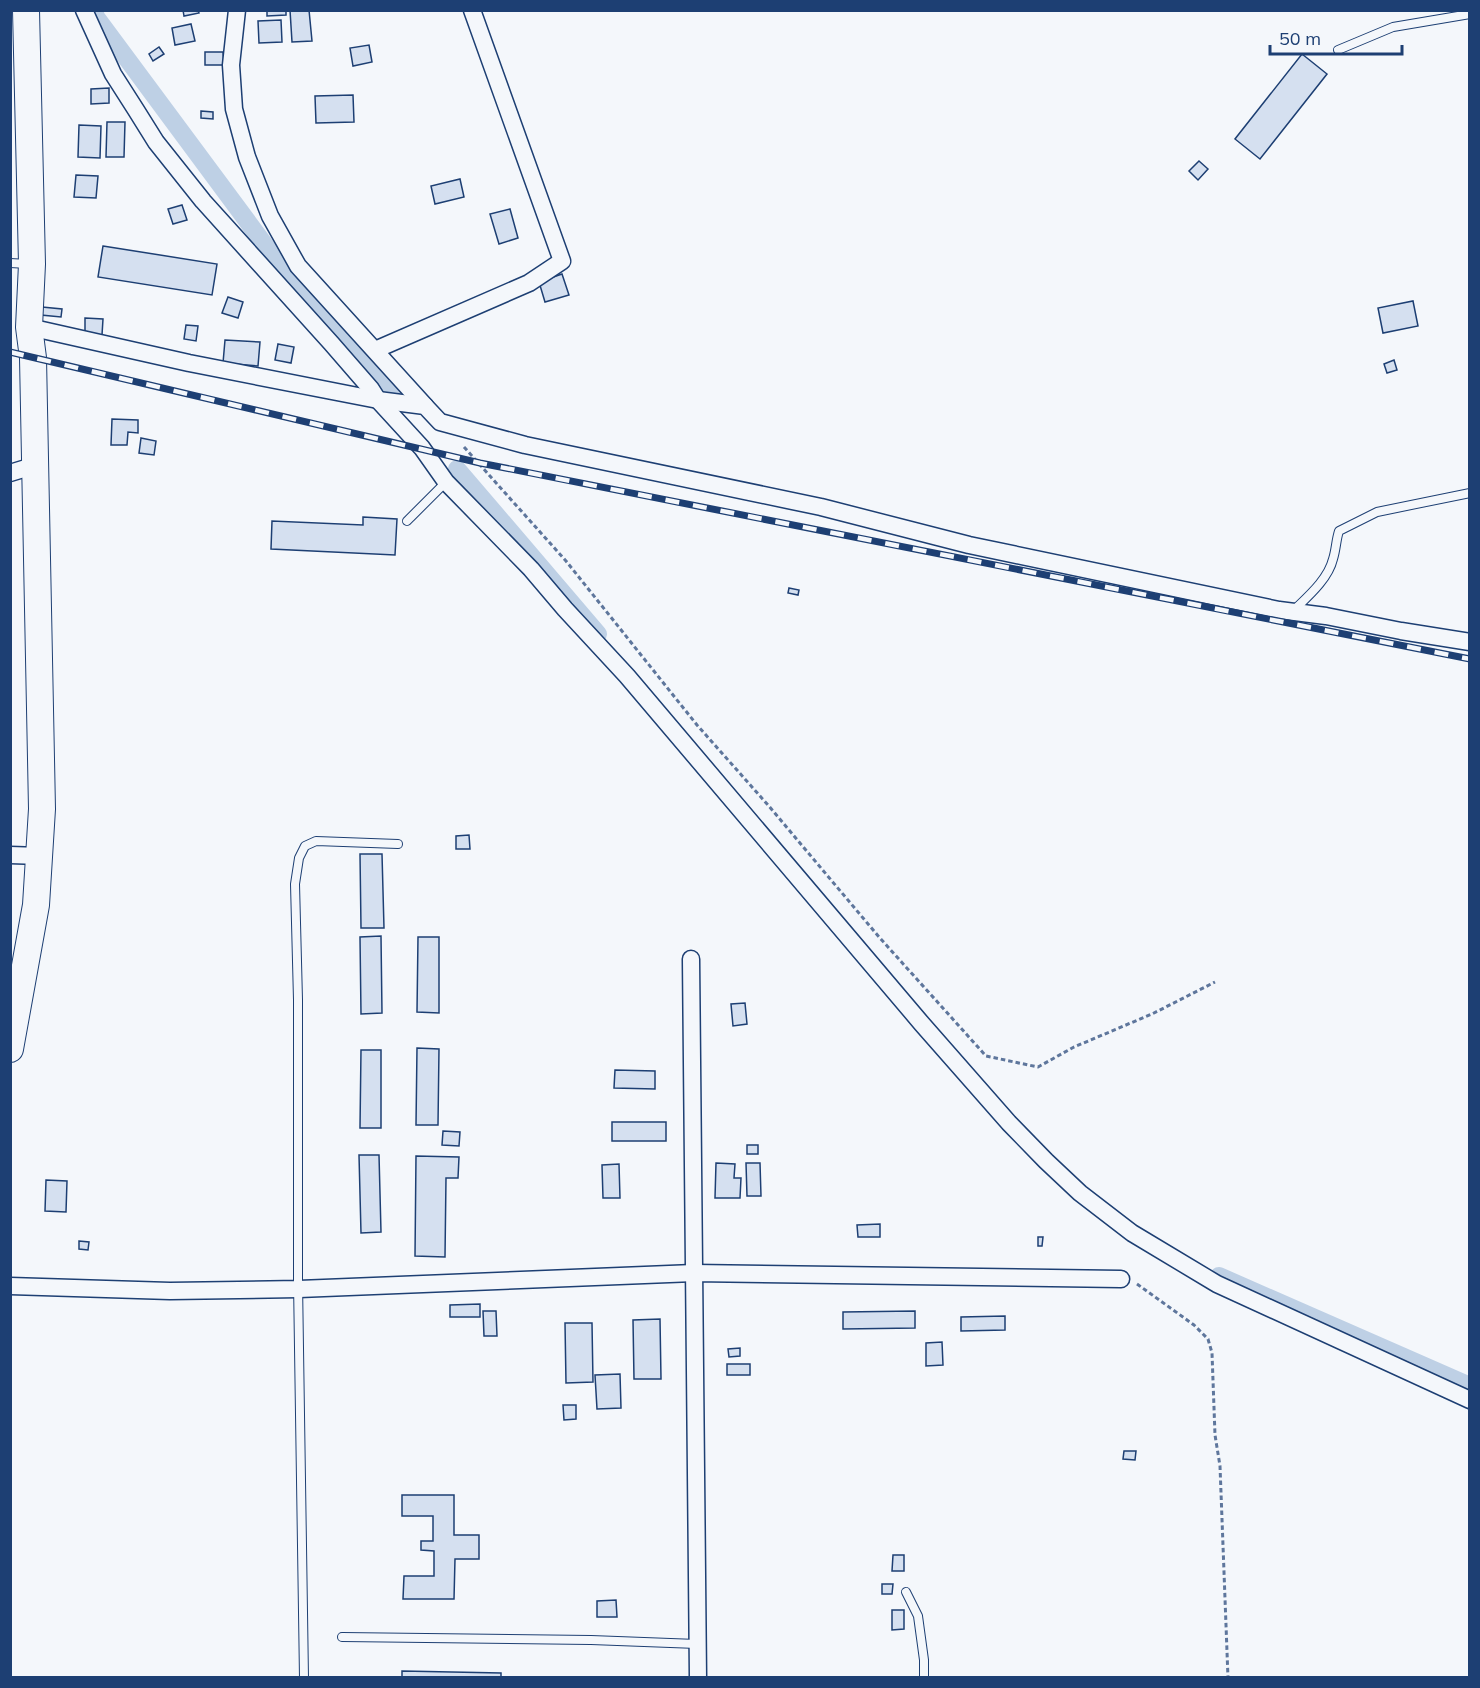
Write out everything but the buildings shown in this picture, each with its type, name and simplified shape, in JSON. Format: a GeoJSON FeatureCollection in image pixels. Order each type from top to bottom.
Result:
{"type":"FeatureCollection","features":[{"type":"Feature","properties":{"kind":"main road"},"geometry":{"type":"LineString","coordinates":[[10,1049],[36,905],[42,809],[33,358],[21,264],[26,10]]}},
{"type":"Feature","properties":{"kind":"street"},"geometry":{"type":"LineString","coordinates":[[84,10],[113,74],[156,142],[202,201],[332,343],[378,400],[422,448],[446,482],[493,528],[627,676],[1009,1123],[1080,1193],[1132,1233],[1217,1284],[1470,1400]]}},
{"type":"Feature","properties":{"kind":"street"},"geometry":{"type":"LineString","coordinates":[[237,10],[231,65],[234,109],[247,157],[270,216],[298,266],[440,422],[525,446],[821,507],[969,545],[1292,613],[1326,616],[1401,632],[1470,642]]}},
{"type":"Feature","properties":{"kind":"street"},"geometry":{"type":"LineString","coordinates":[[375,351],[529,283],[562,261],[472,10]]}},
{"type":"Feature","properties":{"kind":"street"},"geometry":{"type":"LineString","coordinates":[[29,327],[189,363],[378,400],[424,406]]}},
{"type":"Feature","properties":{"kind":"street"},"geometry":{"type":"LineString","coordinates":[[10,473],[36,465]]}},
{"type":"Feature","properties":{"kind":"street"},"geometry":{"type":"LineString","coordinates":[[10,855],[40,856]]}},
{"type":"Feature","properties":{"kind":"street"},"geometry":{"type":"LineString","coordinates":[[691,960],[698,1677]]}},
{"type":"Feature","properties":{"kind":"street"},"geometry":{"type":"LineString","coordinates":[[10,1286],[170,1291],[299,1289],[694,1273],[1121,1279]]}},
{"type":"Feature","properties":{"kind":"lane"},"geometry":{"type":"LineString","coordinates":[[1338,50],[1393,27],[1470,14]]}},
{"type":"Feature","properties":{"kind":"lane"},"geometry":{"type":"LineString","coordinates":[[407,521],[446,482]]}},
{"type":"Feature","properties":{"kind":"lane"},"geometry":{"type":"LineString","coordinates":[[1292,613],[1310,595],[1329,570],[1334,558],[1334,547],[1339,531],[1377,512],[1470,493]]}},
{"type":"Feature","properties":{"kind":"lane"},"geometry":{"type":"LineString","coordinates":[[304,1677],[296,884],[299,858],[305,846],[316,841],[398,844]]}},
{"type":"Feature","properties":{"kind":"lane"},"geometry":{"type":"LineString","coordinates":[[906,1592],[918,1616],[924,1677]]}},
{"type":"Feature","properties":{"kind":"lane"},"geometry":{"type":"LineString","coordinates":[[342,1637],[591,1640],[697,1644]]}},
{"type":"Feature","properties":{"kind":"path"},"geometry":{"type":"LineString","coordinates":[[440,422],[480,463],[566,561],[697,725],[879,937],[986,1056],[1038,1067],[1074,1047],[1152,1014],[1215,982]]}},
{"type":"Feature","properties":{"kind":"path"},"geometry":{"type":"LineString","coordinates":[[1121,1279],[1146,1289],[1194,1325],[1208,1339],[1212,1353],[1215,1435],[1220,1466],[1228,1677]]}},
{"type":"Feature","properties":{"kind":"waterway"},"geometry":{"type":"LineString","coordinates":[[94,10],[96,17],[279,264],[393,389]]}},
{"type":"Feature","properties":{"kind":"waterway"},"geometry":{"type":"LineString","coordinates":[[457,469],[598,634]]}},
{"type":"Feature","properties":{"kind":"waterway"},"geometry":{"type":"LineString","coordinates":[[1219,1276],[1470,1386]]}},
{"type":"Feature","properties":{"kind":"railway"},"geometry":{"type":"LineString","coordinates":[[10,352],[480,463],[1470,659]]}}]}
